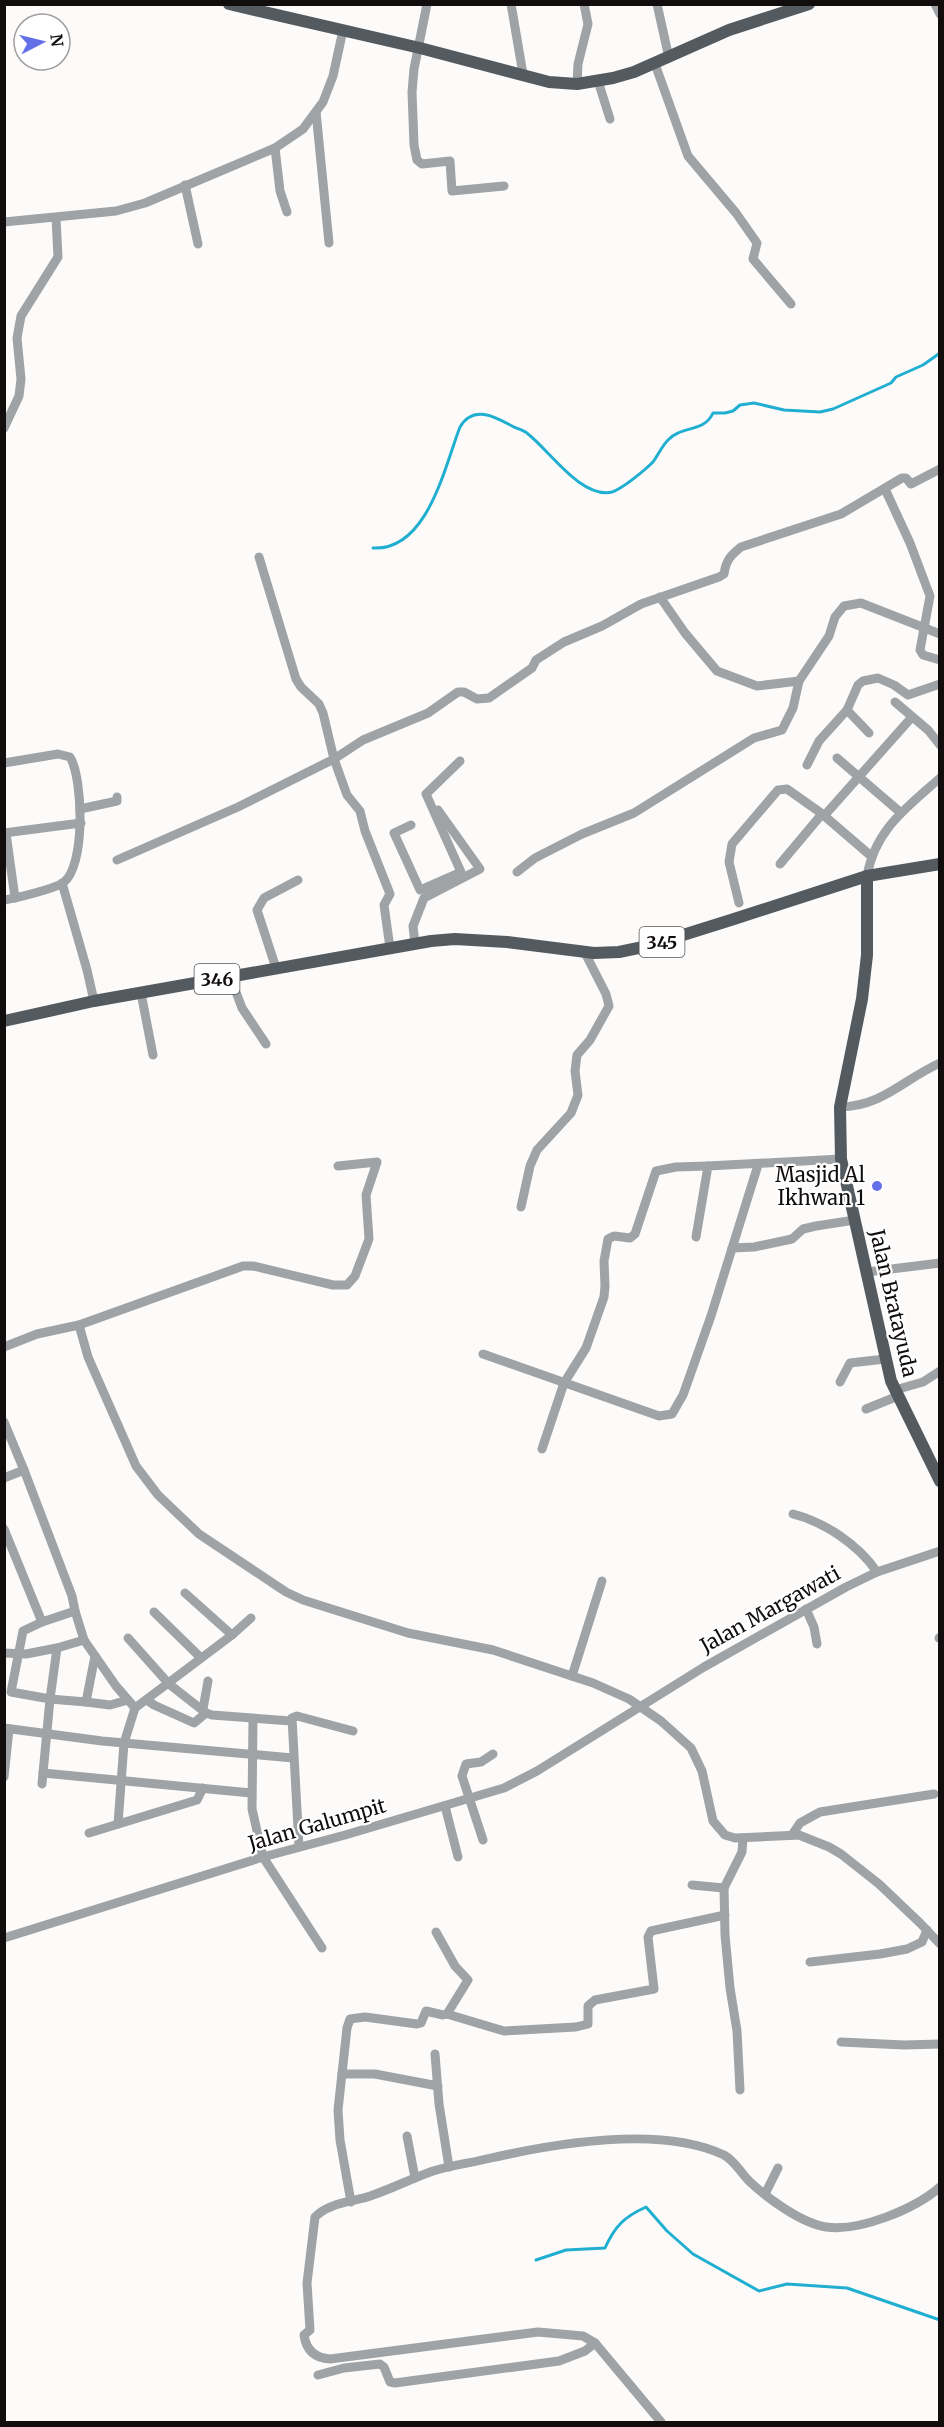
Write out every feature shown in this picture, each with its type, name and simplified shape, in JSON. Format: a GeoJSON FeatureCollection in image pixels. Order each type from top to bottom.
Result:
{"type":"FeatureCollection","features":[{"type":"Feature","properties":{"kind":"main road"},"geometry":{"type":"LineString","coordinates":[[233,5],[420,48],[549,82],[576,84],[598,81],[655,64],[729,30],[809,4]]}},
{"type":"Feature","properties":{"kind":"main road"},"geometry":{"type":"LineString","coordinates":[[867,876],[939,864]]}},
{"type":"Feature","properties":{"kind":"main road","name":"345"},"geometry":{"type":"LineString","coordinates":[[449,939],[507,942],[607,953],[648,946],[867,876]]}},
{"type":"Feature","properties":{"kind":"main road","name":"Jalan Bratayuda"},"geometry":{"type":"LineString","coordinates":[[867,876],[867,955],[862,999],[840,1107],[841,1159],[885,1359],[896,1393],[939,1481]]}},
{"type":"Feature","properties":{"kind":"main road","name":"346"},"geometry":{"type":"LineString","coordinates":[[4,1021],[94,1001],[449,939]]}},
{"type":"Feature","properties":{"kind":"street"},"geometry":{"type":"LineString","coordinates":[[427,4],[414,69],[412,92],[414,145],[417,160],[422,164],[450,161],[452,191],[504,186]]}},
{"type":"Feature","properties":{"kind":"street"},"geometry":{"type":"LineString","coordinates":[[511,4],[523,74]]}},
{"type":"Feature","properties":{"kind":"street"},"geometry":{"type":"LineString","coordinates":[[576,84],[578,64],[588,24],[584,4]]}},
{"type":"Feature","properties":{"kind":"street"},"geometry":{"type":"LineString","coordinates":[[657,4],[669,58]]}},
{"type":"Feature","properties":{"kind":"street"},"geometry":{"type":"LineString","coordinates":[[935,4],[939,14]]}},
{"type":"Feature","properties":{"kind":"street"},"geometry":{"type":"LineString","coordinates":[[4,222],[116,211],[145,203],[275,148],[303,129],[323,102],[333,76],[343,30]]}},
{"type":"Feature","properties":{"kind":"street"},"geometry":{"type":"LineString","coordinates":[[655,64],[688,156],[736,213],[757,243],[753,260],[791,304]]}},
{"type":"Feature","properties":{"kind":"street"},"geometry":{"type":"LineString","coordinates":[[598,81],[610,119]]}},
{"type":"Feature","properties":{"kind":"street"},"geometry":{"type":"LineString","coordinates":[[316,112],[328,243]]}},
{"type":"Feature","properties":{"kind":"street"},"geometry":{"type":"LineString","coordinates":[[275,148],[280,191],[287,212]]}},
{"type":"Feature","properties":{"kind":"street"},"geometry":{"type":"LineString","coordinates":[[185,185],[198,244]]}},
{"type":"Feature","properties":{"kind":"street"},"geometry":{"type":"LineString","coordinates":[[4,428],[19,396],[21,380],[17,338],[21,316],[58,257],[56,218]]}},
{"type":"Feature","properties":{"kind":"street"},"geometry":{"type":"LineString","coordinates":[[117,860],[238,807],[334,759],[363,740],[428,713],[458,692],[464,692],[477,699],[489,698],[532,668],[536,660],[564,642],[602,626],[641,603],[724,574],[727,560],[741,547],[842,514],[905,477],[911,484],[939,469]]}},
{"type":"Feature","properties":{"kind":"street"},"geometry":{"type":"LineString","coordinates":[[885,489],[929,589],[930,596],[920,647],[922,654],[939,660]]}},
{"type":"Feature","properties":{"kind":"street"},"geometry":{"type":"LineString","coordinates":[[259,557],[296,679],[321,708],[334,759],[347,795],[360,811],[365,831],[390,894],[384,905],[390,948]]}},
{"type":"Feature","properties":{"kind":"street"},"geometry":{"type":"LineString","coordinates":[[660,597],[680,627],[717,671],[757,686],[799,681]]}},
{"type":"Feature","properties":{"kind":"street"},"geometry":{"type":"LineString","coordinates":[[516,872],[535,858],[582,834],[634,813],[754,738],[782,730],[794,708],[799,681],[829,636],[840,609],[844,606],[861,603],[923,634],[939,634]]}},
{"type":"Feature","properties":{"kind":"street"},"geometry":{"type":"LineString","coordinates":[[807,765],[819,741],[848,711],[858,685],[869,679],[878,678],[908,695],[939,684]]}},
{"type":"Feature","properties":{"kind":"street"},"geometry":{"type":"LineString","coordinates":[[895,702],[939,745]]}},
{"type":"Feature","properties":{"kind":"street"},"geometry":{"type":"LineString","coordinates":[[848,711],[869,733]]}},
{"type":"Feature","properties":{"kind":"street"},"geometry":{"type":"LineString","coordinates":[[780,864],[912,717]]}},
{"type":"Feature","properties":{"kind":"street"},"geometry":{"type":"LineString","coordinates":[[4,762],[66,754],[74,764],[81,824],[78,849],[69,873],[62,883],[4,900]]}},
{"type":"Feature","properties":{"kind":"street"},"geometry":{"type":"LineString","coordinates":[[837,758],[900,812]]}},
{"type":"Feature","properties":{"kind":"street"},"geometry":{"type":"LineString","coordinates":[[426,794],[460,761]]}},
{"type":"Feature","properties":{"kind":"street"},"geometry":{"type":"LineString","coordinates":[[867,876],[871,855],[877,843],[900,812],[939,778]]}},
{"type":"Feature","properties":{"kind":"street"},"geometry":{"type":"LineString","coordinates":[[739,903],[729,862],[732,844],[778,790],[787,789],[871,855]]}},
{"type":"Feature","properties":{"kind":"street"},"geometry":{"type":"LineString","coordinates":[[426,794],[462,875]]}},
{"type":"Feature","properties":{"kind":"street"},"geometry":{"type":"LineString","coordinates":[[422,894],[480,869],[426,794]]}},
{"type":"Feature","properties":{"kind":"street"},"geometry":{"type":"LineString","coordinates":[[15,898],[5,833],[81,824]]}},
{"type":"Feature","properties":{"kind":"street"},"geometry":{"type":"LineString","coordinates":[[411,825],[394,833],[422,894],[413,926],[415,944]]}},
{"type":"Feature","properties":{"kind":"street"},"geometry":{"type":"LineString","coordinates":[[276,969],[257,910],[264,898],[298,880]]}},
{"type":"Feature","properties":{"kind":"street"},"geometry":{"type":"LineString","coordinates":[[62,883],[94,1001]]}},
{"type":"Feature","properties":{"kind":"street"},"geometry":{"type":"LineString","coordinates":[[521,1207],[530,1166],[537,1150],[572,1113],[578,1095],[575,1071],[578,1055],[591,1040],[609,1006],[606,994],[584,951]]}},
{"type":"Feature","properties":{"kind":"street"},"geometry":{"type":"LineString","coordinates":[[230,976],[242,1008],[266,1044]]}},
{"type":"Feature","properties":{"kind":"street"},"geometry":{"type":"LineString","coordinates":[[141,993],[153,1055]]}},
{"type":"Feature","properties":{"kind":"street"},"geometry":{"type":"LineString","coordinates":[[840,1107],[853,1107],[873,1102],[939,1063]]}},
{"type":"Feature","properties":{"kind":"street"},"geometry":{"type":"LineString","coordinates":[[542,1449],[564,1383],[586,1348],[604,1297],[604,1261],[608,1239],[614,1236],[630,1238],[635,1234],[654,1172],[708,1166],[841,1159]]}},
{"type":"Feature","properties":{"kind":"street"},"geometry":{"type":"LineString","coordinates":[[4,1347],[37,1334],[79,1325],[243,1266],[253,1266],[346,1285],[354,1279],[369,1239],[366,1200],[377,1162],[338,1166]]}},
{"type":"Feature","properties":{"kind":"street"},"geometry":{"type":"LineString","coordinates":[[483,1354],[659,1416],[674,1413],[683,1395],[711,1316],[758,1165]]}},
{"type":"Feature","properties":{"kind":"street"},"geometry":{"type":"LineString","coordinates":[[696,1237],[708,1166]]}},
{"type":"Feature","properties":{"kind":"street"},"geometry":{"type":"LineString","coordinates":[[732,1248],[754,1247],[792,1239],[803,1229],[855,1220]]}},
{"type":"Feature","properties":{"kind":"street"},"geometry":{"type":"LineString","coordinates":[[867,1272],[939,1263]]}},
{"type":"Feature","properties":{"kind":"street"},"geometry":{"type":"LineString","coordinates":[[79,1325],[88,1357],[136,1466],[158,1495],[199,1534],[286,1592],[303,1600],[408,1633],[493,1650],[572,1676],[640,1707],[691,1748],[702,1771],[713,1821],[724,1835],[742,1845],[792,1835],[805,1837],[841,1854],[886,1891],[926,1934],[939,1944]]}},
{"type":"Feature","properties":{"kind":"street"},"geometry":{"type":"LineString","coordinates":[[840,1382],[850,1363],[885,1359]]}},
{"type":"Feature","properties":{"kind":"street"},"geometry":{"type":"LineString","coordinates":[[866,1409],[923,1382],[939,1371]]}},
{"type":"Feature","properties":{"kind":"street"},"geometry":{"type":"LineString","coordinates":[[4,1422],[72,1596],[84,1640],[131,1704],[124,1743],[118,1824]]}},
{"type":"Feature","properties":{"kind":"street"},"geometry":{"type":"LineString","coordinates":[[4,1478],[24,1470]]}},
{"type":"Feature","properties":{"kind":"street"},"geometry":{"type":"LineString","coordinates":[[793,1514],[820,1524],[842,1539],[866,1558],[877,1572]]}},
{"type":"Feature","properties":{"kind":"street"},"geometry":{"type":"LineString","coordinates":[[4,1529],[9,1552],[42,1622]]}},
{"type":"Feature","properties":{"kind":"street","name":"Jalan Margawati"},"geometry":{"type":"LineString","coordinates":[[626,1715],[704,1666],[806,1609],[877,1572],[939,1551]]}},
{"type":"Feature","properties":{"kind":"street"},"geometry":{"type":"LineString","coordinates":[[572,1676],[602,1581]]}},
{"type":"Feature","properties":{"kind":"street"},"geometry":{"type":"LineString","coordinates":[[185,1593],[232,1635]]}},
{"type":"Feature","properties":{"kind":"street"},"geometry":{"type":"LineString","coordinates":[[806,1609],[814,1627],[817,1644]]}},
{"type":"Feature","properties":{"kind":"street"},"geometry":{"type":"LineString","coordinates":[[75,1611],[23,1631],[8,1691],[50,1699],[110,1705],[131,1704],[147,1700],[251,1618]]}},
{"type":"Feature","properties":{"kind":"street"},"geometry":{"type":"LineString","coordinates":[[154,1612],[200,1657]]}},
{"type":"Feature","properties":{"kind":"street"},"geometry":{"type":"LineString","coordinates":[[128,1638],[169,1684],[204,1711],[253,1719],[291,1721]]}},
{"type":"Feature","properties":{"kind":"street"},"geometry":{"type":"LineString","coordinates":[[4,1653],[57,1648],[84,1640]]}},
{"type":"Feature","properties":{"kind":"street"},"geometry":{"type":"LineString","coordinates":[[42,1784],[57,1648]]}},
{"type":"Feature","properties":{"kind":"street"},"geometry":{"type":"LineString","coordinates":[[86,1702],[95,1656]]}},
{"type":"Feature","properties":{"kind":"street"},"geometry":{"type":"LineString","coordinates":[[147,1700],[194,1723],[204,1711],[208,1682]]}},
{"type":"Feature","properties":{"kind":"street","name":"Jalan Galumpit"},"geometry":{"type":"LineString","coordinates":[[4,1938],[263,1857],[504,1788],[537,1771],[626,1715]]}},
{"type":"Feature","properties":{"kind":"street"},"geometry":{"type":"LineString","coordinates":[[299,1847],[292,1717],[297,1716],[352,1731]]}},
{"type":"Feature","properties":{"kind":"street"},"geometry":{"type":"LineString","coordinates":[[253,1719],[252,1809],[263,1857],[322,1948]]}},
{"type":"Feature","properties":{"kind":"street"},"geometry":{"type":"LineString","coordinates":[[4,1777],[7,1729],[124,1743],[294,1758]]}},
{"type":"Feature","properties":{"kind":"street"},"geometry":{"type":"LineString","coordinates":[[483,1840],[462,1776],[466,1764],[481,1762],[493,1754]]}},
{"type":"Feature","properties":{"kind":"street"},"geometry":{"type":"LineString","coordinates":[[43,1773],[251,1793]]}},
{"type":"Feature","properties":{"kind":"street"},"geometry":{"type":"LineString","coordinates":[[89,1833],[197,1800],[203,1788]]}},
{"type":"Feature","properties":{"kind":"street"},"geometry":{"type":"LineString","coordinates":[[792,1835],[800,1822],[820,1812],[934,1794]]}},
{"type":"Feature","properties":{"kind":"street"},"geometry":{"type":"LineString","coordinates":[[445,1806],[458,1857]]}},
{"type":"Feature","properties":{"kind":"street"},"geometry":{"type":"LineString","coordinates":[[740,2090],[737,2031],[730,1988],[724,1888],[742,1845]]}},
{"type":"Feature","properties":{"kind":"street"},"geometry":{"type":"LineString","coordinates":[[692,1885],[724,1888]]}},
{"type":"Feature","properties":{"kind":"street"},"geometry":{"type":"LineString","coordinates":[[351,2198],[338,2121],[346,2028],[352,2018],[365,2017],[417,2024],[421,2023],[426,2011],[447,2014],[504,2031],[586,2024],[588,2023],[588,2006],[594,2000],[654,1989],[648,1934],[651,1931],[725,1915]]}},
{"type":"Feature","properties":{"kind":"street"},"geometry":{"type":"LineString","coordinates":[[436,1932],[454,1966],[468,1980],[447,2014]]}},
{"type":"Feature","properties":{"kind":"street"},"geometry":{"type":"LineString","coordinates":[[810,1962],[898,1951],[915,1946],[926,1934]]}},
{"type":"Feature","properties":{"kind":"street"},"geometry":{"type":"LineString","coordinates":[[842,2042],[939,2044]]}},
{"type":"Feature","properties":{"kind":"street"},"geometry":{"type":"LineString","coordinates":[[435,2054],[449,2167]]}},
{"type":"Feature","properties":{"kind":"street"},"geometry":{"type":"LineString","coordinates":[[342,2074],[375,2074],[438,2086]]}},
{"type":"Feature","properties":{"kind":"street"},"geometry":{"type":"LineString","coordinates":[[407,2136],[414,2173]]}},
{"type":"Feature","properties":{"kind":"street"},"geometry":{"type":"LineString","coordinates":[[661,2422],[590,2347],[583,2336],[538,2332],[330,2359],[313,2354],[305,2344],[304,2334],[310,2331],[307,2283],[315,2217],[329,2207],[414,2173],[512,2153],[641,2138],[677,2142],[724,2155],[747,2179],[817,2225],[837,2228],[859,2225],[914,2205],[939,2187]]}},
{"type":"Feature","properties":{"kind":"street"},"geometry":{"type":"LineString","coordinates":[[767,2191],[778,2168]]}},
{"type":"Feature","properties":{"kind":"street"},"geometry":{"type":"LineString","coordinates":[[318,2375],[341,2368],[380,2364],[384,2367],[390,2382],[395,2383],[559,2361],[590,2347]]}},
{"type":"Feature","properties":{"kind":"waterway"},"geometry":{"type":"LineString","coordinates":[[373,548],[392,545],[408,536],[421,521],[432,503],[460,427],[471,416],[477,414],[491,416],[525,431],[577,481],[600,492],[612,492],[653,462],[666,442],[674,435],[704,424],[713,413],[725,413],[733,411],[740,405],[754,403],[784,410],[820,412],[833,409],[891,383],[896,377],[923,365],[940,353]]}},
{"type":"Feature","properties":{"kind":"waterway"},"geometry":{"type":"LineString","coordinates":[[536,2260],[566,2250],[605,2248],[621,2223],[646,2207],[667,2231],[693,2254],[759,2291],[787,2284],[847,2288],[940,2320]]}},
{"type":"Feature","properties":{"kind":"place","name":"Masjid Al Ikhwan 1"},"geometry":{"type":"Point","coordinates":[877,1186]}}]}
